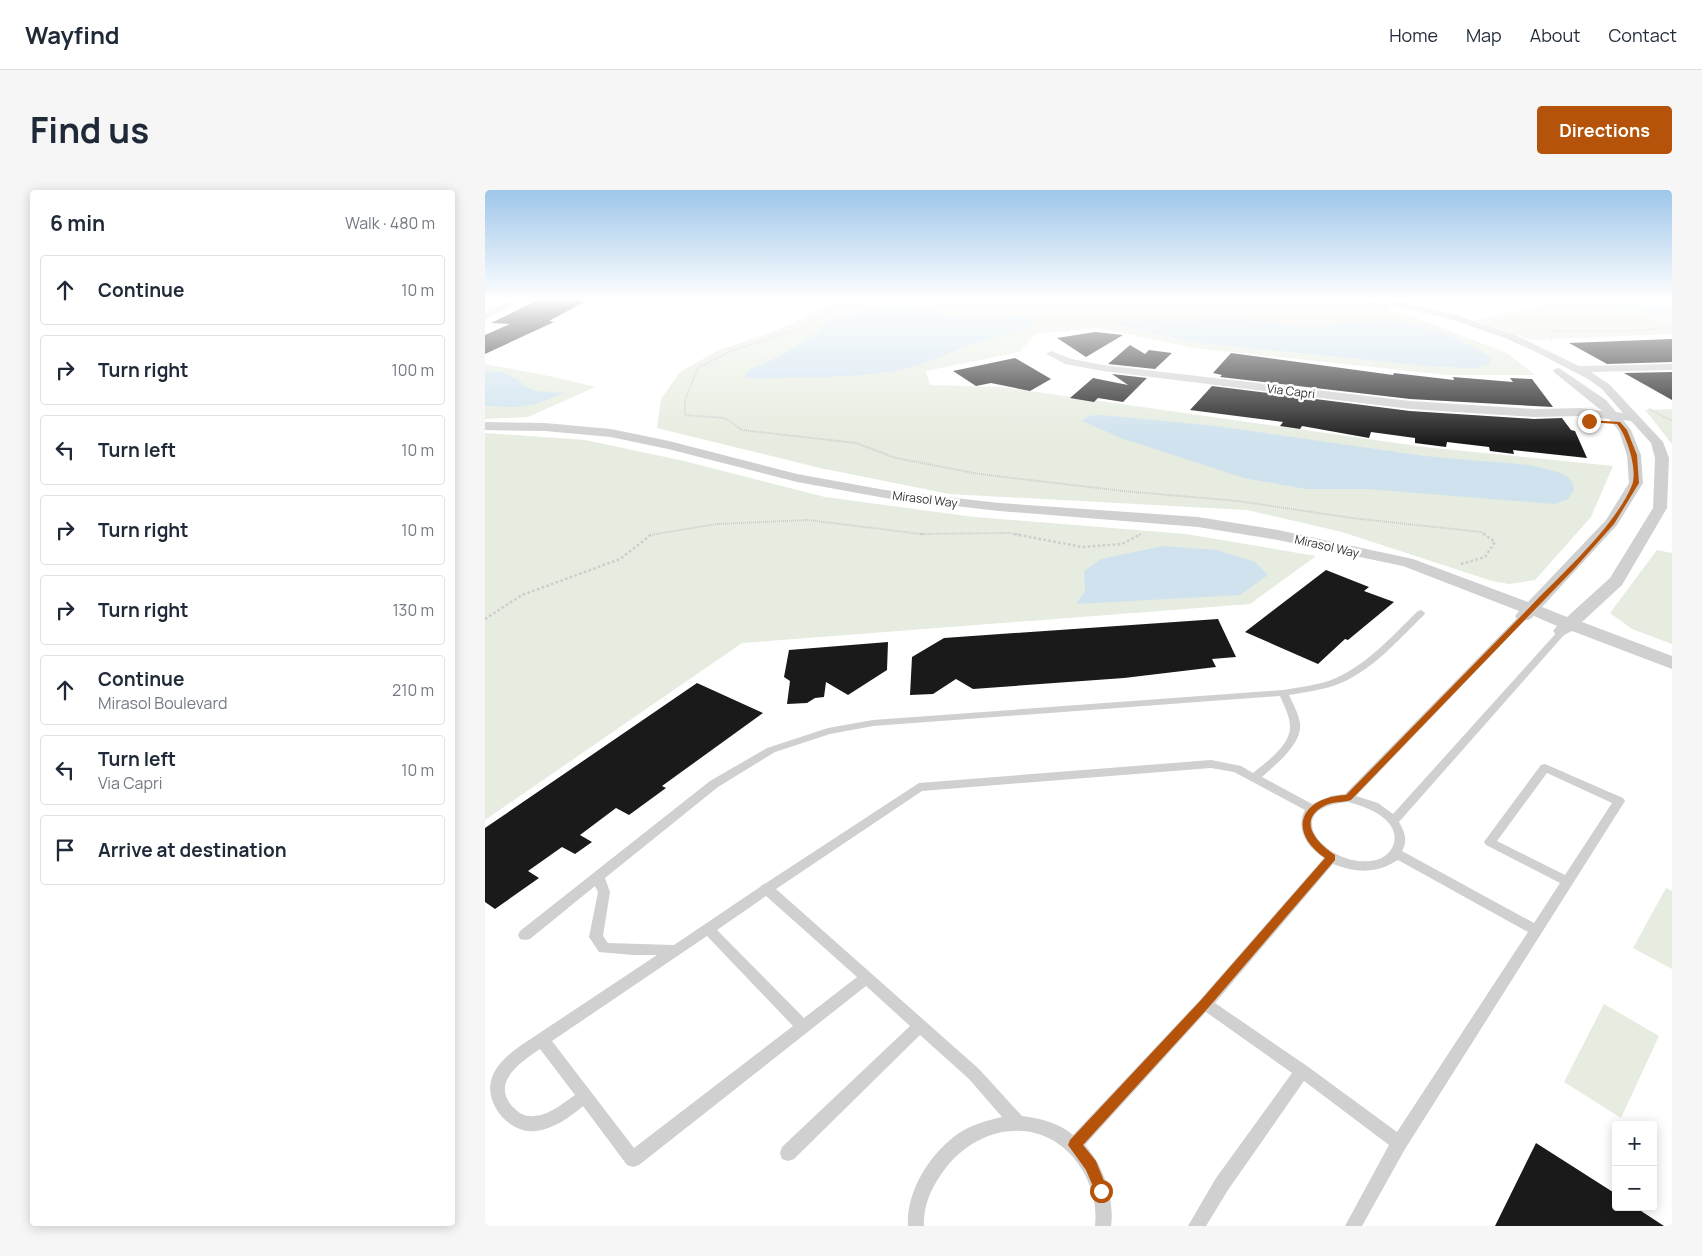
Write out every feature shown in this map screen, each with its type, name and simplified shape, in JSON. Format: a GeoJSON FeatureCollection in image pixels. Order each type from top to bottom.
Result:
{"type":"FeatureCollection","features":[{"type":"Feature","properties":{"kind":"street"},"geometry":{"type":"LineString","coordinates":[[1508,346],[1571,372],[1592,377],[1638,373],[1648,369]]}},
{"type":"Feature","properties":{"kind":"street"},"geometry":{"type":"LineString","coordinates":[[1527,346],[1571,372],[1602,403],[1625,430],[1634,455],[1636,483],[1612,522],[1573,566],[1527,613]]}},
{"type":"Feature","properties":{"kind":"street","name":"Via Capri"},"geometry":{"type":"LineString","coordinates":[[1051,354],[1069,362],[1103,368],[1410,405],[1534,413],[1589,421],[1636,418]]}},
{"type":"Feature","properties":{"kind":"street"},"geometry":{"type":"LineString","coordinates":[[1571,372],[1628,367],[1648,369],[1672,367]]}},
{"type":"Feature","properties":{"kind":"street"},"geometry":{"type":"LineString","coordinates":[[1566,628],[1616,582],[1660,508],[1666,491],[1662,458],[1657,442],[1614,394],[1592,377]]}},
{"type":"Feature","properties":{"kind":"street","name":"Mirasol Way"},"geometry":{"type":"LineString","coordinates":[[485,426],[545,427],[611,433],[669,445],[797,478],[885,494],[999,507],[1198,522],[1286,537],[1368,556],[1406,573],[1672,663]]}},
{"type":"Feature","properties":{"kind":"street"},"geometry":{"type":"LineString","coordinates":[[1636,483],[1666,491]]}},
{"type":"Feature","properties":{"kind":"street","name":"Mirasol Way"},"geometry":{"type":"LineString","coordinates":[[1566,628],[1672,676]]}},
{"type":"Feature","properties":{"kind":"lane"},"geometry":{"type":"LineString","coordinates":[[525,935],[714,784],[771,750],[828,731],[873,723],[1283,693],[1322,685],[1346,677],[1365,665],[1421,613]]}},
{"type":"Feature","properties":{"kind":"lane"},"geometry":{"type":"LineString","coordinates":[[1348,798],[1527,613]]}},
{"type":"Feature","properties":{"kind":"lane"},"geometry":{"type":"LineString","coordinates":[[1394,820],[1566,628]]}},
{"type":"Feature","properties":{"kind":"lane"},"geometry":{"type":"LineString","coordinates":[[1254,778],[1285,749],[1295,731],[1294,722],[1283,693]]}},
{"type":"Feature","properties":{"kind":"lane"},"geometry":{"type":"LineString","coordinates":[[585,1096],[557,1117],[533,1124],[519,1121],[507,1112],[499,1096],[498,1082],[510,1063],[542,1040],[919,787],[1211,764],[1237,769],[1312,809]]}},
{"type":"Feature","properties":{"kind":"lane"},"geometry":{"type":"LineString","coordinates":[[1353,1226],[1399,1143],[1619,801],[1545,768],[1490,842],[1567,881]]}},
{"type":"Feature","properties":{"kind":"lane"},"geometry":{"type":"LineString","coordinates":[[1348,798],[1374,805],[1394,820],[1402,838],[1397,854],[1388,861],[1368,866],[1346,864],[1331,858],[1319,849],[1309,834],[1307,818],[1312,809],[1322,802],[1348,798]]}},
{"type":"Feature","properties":{"kind":"lane"},"geometry":{"type":"LineString","coordinates":[[1397,854],[1536,930]]}},
{"type":"Feature","properties":{"kind":"lane"},"geometry":{"type":"LineString","coordinates":[[1074,1145],[1205,1004],[1331,858]]}},
{"type":"Feature","properties":{"kind":"lane"},"geometry":{"type":"LineString","coordinates":[[598,876],[605,892],[596,937],[605,948],[675,950]]}},
{"type":"Feature","properties":{"kind":"lane"},"geometry":{"type":"LineString","coordinates":[[766,888],[974,1074],[1017,1122]]}},
{"type":"Feature","properties":{"kind":"lane"},"geometry":{"type":"LineString","coordinates":[[707,928],[803,1027]]}},
{"type":"Feature","properties":{"kind":"lane"},"geometry":{"type":"LineString","coordinates":[[542,1040],[633,1159],[866,978]]}},
{"type":"Feature","properties":{"kind":"lane"},"geometry":{"type":"LineString","coordinates":[[1205,1004],[1302,1071],[1399,1143]]}},
{"type":"Feature","properties":{"kind":"lane"},"geometry":{"type":"LineString","coordinates":[[788,1153],[920,1026]]}},
{"type":"Feature","properties":{"kind":"lane"},"geometry":{"type":"LineString","coordinates":[[1196,1226],[1222,1184],[1302,1071]]}},
{"type":"Feature","properties":{"kind":"lane"},"geometry":{"type":"LineString","coordinates":[[916,1226],[921,1193],[936,1163],[959,1140],[987,1126],[1017,1122],[1047,1128],[1061,1135],[1074,1145],[1091,1166],[1101,1191],[1103,1226]]}},
{"type":"Feature","properties":{"kind":"shaded area"},"geometry":{"type":"Polygon","coordinates":[[[730,346],[1024,346],[1019,352],[926,371],[930,385],[1002,387],[1424,447],[1613,466],[1591,517],[1535,580],[1509,584],[1492,581],[1342,532],[1247,510],[949,494],[820,468],[657,428],[661,399],[680,372],[719,350],[730,346]]]}},
{"type":"Feature","properties":{"kind":"shaded area"},"geometry":{"type":"Polygon","coordinates":[[[1186,346],[1490,346],[1507,353],[1535,375],[1447,375],[1186,346]]]}},
{"type":"Feature","properties":{"kind":"shaded area"},"geometry":{"type":"Polygon","coordinates":[[[485,364],[595,387],[528,417],[485,419],[485,364]]]}},
{"type":"Feature","properties":{"kind":"shaded area"},"geometry":{"type":"Polygon","coordinates":[[[1672,409],[1672,444],[1645,410],[1672,409]]]}},
{"type":"Feature","properties":{"kind":"shaded area"},"geometry":{"type":"Polygon","coordinates":[[[485,433],[585,440],[684,461],[825,497],[974,517],[1186,534],[1316,556],[1250,604],[742,643],[485,820],[485,433]]]}},
{"type":"Feature","properties":{"kind":"shaded area"},"geometry":{"type":"Polygon","coordinates":[[[1657,550],[1672,553],[1672,644],[1632,629],[1610,613],[1657,550]]]}},
{"type":"Feature","properties":{"kind":"shaded area"},"geometry":{"type":"Polygon","coordinates":[[[1666,888],[1672,891],[1672,969],[1633,948],[1666,888]]]}},
{"type":"Feature","properties":{"kind":"shaded area"},"geometry":{"type":"Polygon","coordinates":[[[1604,1004],[1659,1036],[1621,1118],[1564,1082],[1604,1004]]]}},
{"type":"Feature","properties":{"kind":"water"},"geometry":{"type":"Polygon","coordinates":[[[796,346],[966,346],[917,365],[888,372],[831,377],[755,379],[744,377],[750,369],[766,363],[796,346]]]}},
{"type":"Feature","properties":{"kind":"water"},"geometry":{"type":"Polygon","coordinates":[[[1234,346],[1471,346],[1492,358],[1488,365],[1473,368],[1426,366],[1234,346]]]}},
{"type":"Feature","properties":{"kind":"water"},"geometry":{"type":"Polygon","coordinates":[[[485,371],[503,372],[526,387],[536,391],[565,393],[536,404],[514,407],[485,406],[485,371]]]}},
{"type":"Feature","properties":{"kind":"water"},"geometry":{"type":"Polygon","coordinates":[[[1100,415],[1217,426],[1424,456],[1530,465],[1558,472],[1568,477],[1573,484],[1574,490],[1568,499],[1555,504],[1367,489],[1306,489],[1244,478],[1121,438],[1082,421],[1089,416],[1100,415]]]}},
{"type":"Feature","properties":{"kind":"water"},"geometry":{"type":"Polygon","coordinates":[[[1163,546],[1217,550],[1255,562],[1268,575],[1240,595],[1076,604],[1085,591],[1084,571],[1101,559],[1163,546]]]}},
{"type":"Feature","properties":{"kind":"building"},"geometry":{"type":"Polygon","coordinates":[[[485,346],[502,346],[485,354],[485,346]]]}},
{"type":"Feature","properties":{"kind":"building"},"geometry":{"type":"Polygon","coordinates":[[[1070,346],[1104,346],[1086,357],[1070,346]]]}},
{"type":"Feature","properties":{"kind":"building"},"geometry":{"type":"Polygon","coordinates":[[[1128,346],[1132,346],[1145,354],[1149,350],[1172,353],[1155,369],[1108,364],[1128,346]]]}},
{"type":"Feature","properties":{"kind":"building"},"geometry":{"type":"Polygon","coordinates":[[[1575,346],[1672,346],[1672,362],[1607,364],[1575,346]]]}},
{"type":"Feature","properties":{"kind":"building"},"geometry":{"type":"Polygon","coordinates":[[[1231,353],[1393,375],[1394,373],[1454,380],[1453,377],[1513,382],[1510,378],[1532,379],[1553,407],[1410,399],[1220,377],[1222,375],[1213,373],[1231,353]]]}},
{"type":"Feature","properties":{"kind":"building"},"geometry":{"type":"Polygon","coordinates":[[[1015,358],[1051,379],[1030,391],[991,383],[976,386],[953,371],[1015,358]]]}},
{"type":"Feature","properties":{"kind":"building"},"geometry":{"type":"Polygon","coordinates":[[[1672,372],[1672,400],[1624,373],[1672,372]]]}},
{"type":"Feature","properties":{"kind":"building"},"geometry":{"type":"Polygon","coordinates":[[[1112,374],[1147,378],[1123,402],[1098,398],[1094,402],[1070,398],[1093,378],[1128,385],[1112,374]]]}},
{"type":"Feature","properties":{"kind":"building"},"geometry":{"type":"Polygon","coordinates":[[[1212,386],[1410,411],[1534,419],[1562,418],[1571,430],[1575,431],[1587,458],[1513,450],[1514,454],[1490,451],[1489,447],[1447,442],[1446,447],[1415,443],[1415,438],[1371,432],[1369,438],[1302,426],[1300,429],[1280,426],[1283,422],[1190,410],[1212,386]]]}},
{"type":"Feature","properties":{"kind":"building"},"geometry":{"type":"Polygon","coordinates":[[[1326,570],[1369,587],[1364,591],[1394,602],[1348,640],[1345,639],[1318,664],[1245,632],[1326,570]]]}},
{"type":"Feature","properties":{"kind":"building"},"geometry":{"type":"Polygon","coordinates":[[[1218,619],[1236,657],[1212,659],[1216,667],[1124,678],[973,689],[956,679],[933,694],[910,695],[912,657],[944,638],[1218,619]]]}},
{"type":"Feature","properties":{"kind":"building"},"geometry":{"type":"Polygon","coordinates":[[[888,642],[887,670],[848,695],[826,682],[824,697],[815,698],[807,703],[787,704],[790,681],[784,677],[789,650],[888,642]]]}},
{"type":"Feature","properties":{"kind":"building"},"geometry":{"type":"Polygon","coordinates":[[[697,683],[763,713],[662,786],[666,788],[629,815],[616,808],[580,835],[592,842],[575,854],[562,847],[528,871],[539,878],[495,909],[485,902],[485,828],[697,683]]]}},
{"type":"Feature","properties":{"kind":"building"},"geometry":{"type":"Polygon","coordinates":[[[1536,1143],[1612,1191],[1612,1211],[1641,1211],[1664,1226],[1495,1226],[1536,1143]]]}},
{"type":"Feature","properties":{"kind":"route"},"geometry":{"type":"LineString","coordinates":[[1101,1191],[1091,1166],[1074,1145],[1205,1004],[1331,858],[1319,849],[1311,839],[1307,828],[1307,818],[1312,809],[1322,802],[1348,798],[1573,566],[1612,522],[1636,483],[1634,455],[1625,430],[1619,423],[1589,421]]}}]}
